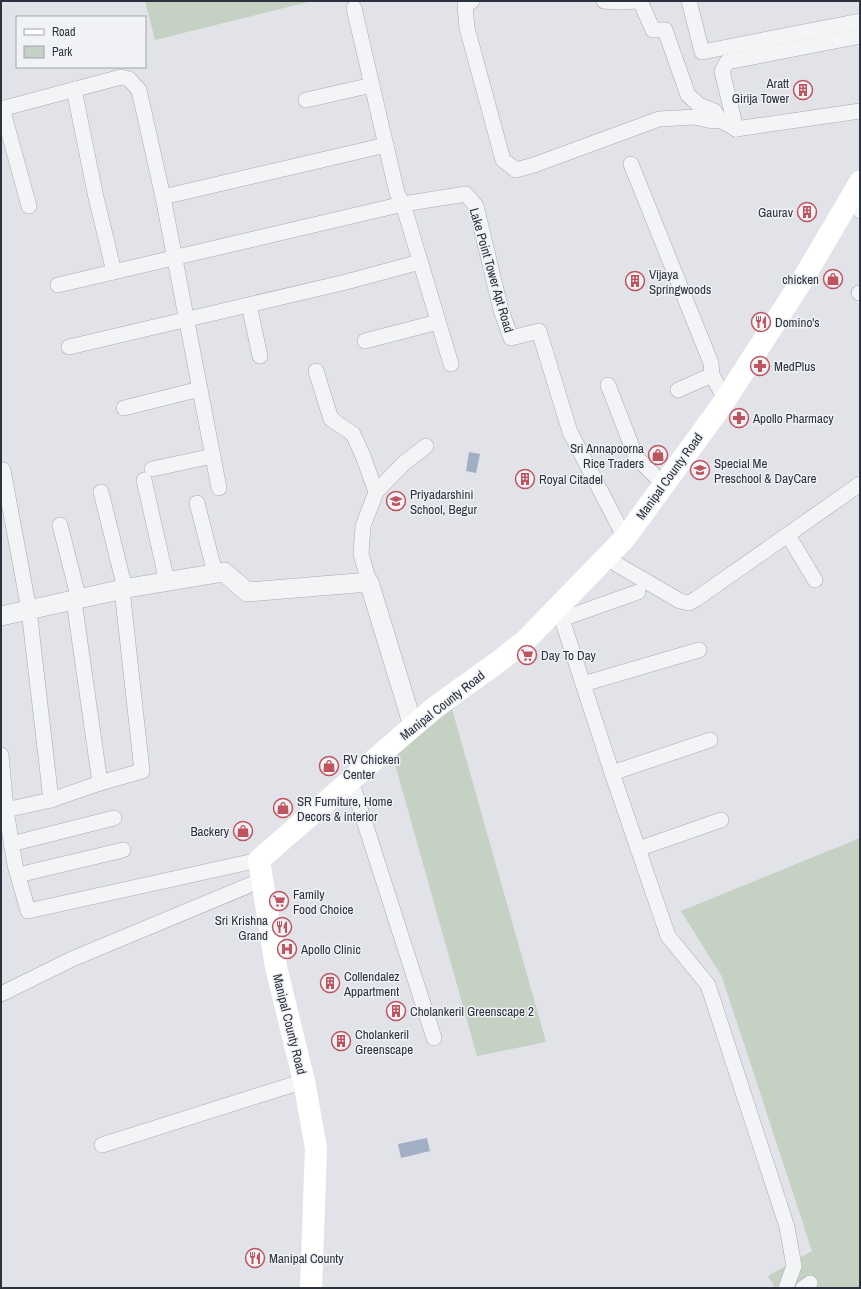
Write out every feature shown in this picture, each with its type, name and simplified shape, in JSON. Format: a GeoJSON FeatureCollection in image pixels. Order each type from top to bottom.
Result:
{"type":"FeatureCollection","features":[{"type":"Feature","properties":{"kind":"main road","name":"Manipal County Road"},"geometry":{"type":"LineString","coordinates":[[311,1288],[316,1148],[304,1081],[276,966],[261,870],[351,780],[413,726],[434,708],[498,662],[560,613],[607,556],[625,538],[728,395],[857,196]]}},
{"type":"Feature","properties":{"kind":"street"},"geometry":{"type":"LineString","coordinates":[[472,1],[465,6],[467,28],[503,160],[516,170],[534,165],[659,119],[697,111],[714,111],[720,120],[736,129],[860,111]]}},
{"type":"Feature","properties":{"kind":"street"},"geometry":{"type":"LineString","coordinates":[[604,1],[640,1],[653,30],[665,30],[688,95],[697,111]]}},
{"type":"Feature","properties":{"kind":"street"},"geometry":{"type":"LineString","coordinates":[[689,1],[702,52],[860,21]]}},
{"type":"Feature","properties":{"kind":"street"},"geometry":{"type":"LineString","coordinates":[[354,8],[397,193],[403,204],[451,364]]}},
{"type":"Feature","properties":{"kind":"street"},"geometry":{"type":"LineString","coordinates":[[736,129],[722,72],[727,62],[860,36]]}},
{"type":"Feature","properties":{"kind":"street"},"geometry":{"type":"LineString","coordinates":[[29,206],[2,109],[121,77],[129,79],[139,90],[163,197],[219,488]]}},
{"type":"Feature","properties":{"kind":"street"},"geometry":{"type":"LineString","coordinates":[[306,100],[372,85]]}},
{"type":"Feature","properties":{"kind":"street"},"geometry":{"type":"LineString","coordinates":[[74,89],[95,193],[114,272]]}},
{"type":"Feature","properties":{"kind":"street"},"geometry":{"type":"LineString","coordinates":[[163,197],[386,145]]}},
{"type":"Feature","properties":{"kind":"street"},"geometry":{"type":"LineString","coordinates":[[630,164],[712,369]]}},
{"type":"Feature","properties":{"kind":"street","name":"Lake Point Tower Apt Road"},"geometry":{"type":"LineString","coordinates":[[403,204],[466,194],[476,206],[502,310],[512,338],[539,331],[570,432],[625,538]]}},
{"type":"Feature","properties":{"kind":"street"},"geometry":{"type":"LineString","coordinates":[[58,285],[403,204]]}},
{"type":"Feature","properties":{"kind":"street"},"geometry":{"type":"LineString","coordinates":[[69,347],[346,282],[420,262]]}},
{"type":"Feature","properties":{"kind":"street"},"geometry":{"type":"LineString","coordinates":[[250,305],[260,356]]}},
{"type":"Feature","properties":{"kind":"street"},"geometry":{"type":"LineString","coordinates":[[365,341],[438,322]]}},
{"type":"Feature","properties":{"kind":"street"},"geometry":{"type":"LineString","coordinates":[[678,390],[712,369],[718,370],[728,395]]}},
{"type":"Feature","properties":{"kind":"street"},"geometry":{"type":"LineString","coordinates":[[316,371],[331,419],[353,434],[376,492]]}},
{"type":"Feature","properties":{"kind":"street"},"geometry":{"type":"LineString","coordinates":[[608,385],[636,457],[663,484]]}},
{"type":"Feature","properties":{"kind":"street"},"geometry":{"type":"LineString","coordinates":[[124,408],[200,389]]}},
{"type":"Feature","properties":{"kind":"street"},"geometry":{"type":"LineString","coordinates":[[413,726],[361,554],[363,526],[376,492],[403,464],[426,446]]}},
{"type":"Feature","properties":{"kind":"street"},"geometry":{"type":"LineString","coordinates":[[167,582],[148,474],[213,456]]}},
{"type":"Feature","properties":{"kind":"street"},"geometry":{"type":"LineString","coordinates":[[3,470],[29,610],[51,800]]}},
{"type":"Feature","properties":{"kind":"street"},"geometry":{"type":"LineString","coordinates":[[607,556],[618,565],[680,601],[689,603],[860,484]]}},
{"type":"Feature","properties":{"kind":"street"},"geometry":{"type":"LineString","coordinates":[[4,811],[51,800],[100,783],[142,771],[123,590],[102,492]]}},
{"type":"Feature","properties":{"kind":"street"},"geometry":{"type":"LineString","coordinates":[[197,503],[215,574]]}},
{"type":"Feature","properties":{"kind":"street"},"geometry":{"type":"LineString","coordinates":[[60,524],[77,600],[100,783]]}},
{"type":"Feature","properties":{"kind":"street"},"geometry":{"type":"LineString","coordinates":[[788,535],[815,580]]}},
{"type":"Feature","properties":{"kind":"street"},"geometry":{"type":"LineString","coordinates":[[1,616],[123,590],[224,572],[247,592],[369,582]]}},
{"type":"Feature","properties":{"kind":"street"},"geometry":{"type":"LineString","coordinates":[[638,592],[560,613],[612,773],[668,936],[708,985],[787,1227],[794,1266],[786,1288]]}},
{"type":"Feature","properties":{"kind":"street"},"geometry":{"type":"LineString","coordinates":[[583,684],[699,650]]}},
{"type":"Feature","properties":{"kind":"street"},"geometry":{"type":"LineString","coordinates":[[612,773],[710,740]]}},
{"type":"Feature","properties":{"kind":"street"},"geometry":{"type":"LineString","coordinates":[[1,755],[4,811],[18,875],[28,911],[261,870]]}},
{"type":"Feature","properties":{"kind":"street"},"geometry":{"type":"LineString","coordinates":[[351,780],[434,1038]]}},
{"type":"Feature","properties":{"kind":"street"},"geometry":{"type":"LineString","coordinates":[[11,844],[114,818]]}},
{"type":"Feature","properties":{"kind":"street"},"geometry":{"type":"LineString","coordinates":[[638,849],[722,820]]}},
{"type":"Feature","properties":{"kind":"street"},"geometry":{"type":"LineString","coordinates":[[18,875],[123,850]]}},
{"type":"Feature","properties":{"kind":"street"},"geometry":{"type":"LineString","coordinates":[[1,994],[261,870]]}},
{"type":"Feature","properties":{"kind":"street"},"geometry":{"type":"LineString","coordinates":[[102,1146],[304,1081]]}},
{"type":"Feature","properties":{"kind":"green space"},"geometry":{"type":"Polygon","coordinates":[[[145,1],[312,1],[155,40],[145,1]]]}},
{"type":"Feature","properties":{"kind":"green space"},"geometry":{"type":"Polygon","coordinates":[[[452,709],[546,1042],[477,1056],[393,757],[452,709]]]}},
{"type":"Feature","properties":{"kind":"green space"},"geometry":{"type":"Polygon","coordinates":[[[860,838],[860,1288],[775,1288],[768,1276],[812,1251],[722,977],[681,911],[860,838]]]}},
{"type":"Feature","properties":{"kind":"water"},"geometry":{"type":"Polygon","coordinates":[[[469,452],[480,454],[476,473],[466,471],[469,452]]]}},
{"type":"Feature","properties":{"kind":"water"},"geometry":{"type":"Polygon","coordinates":[[[427,1138],[430,1151],[401,1158],[398,1144],[427,1138]]]}},
{"type":"Feature","properties":{"kind":"place","name":"Aratt Girija Tower"},"geometry":{"type":"Point","coordinates":[803,90]}},
{"type":"Feature","properties":{"kind":"place","name":"Gaurav"},"geometry":{"type":"Point","coordinates":[807,212]}},
{"type":"Feature","properties":{"kind":"place","name":"chicken"},"geometry":{"type":"Point","coordinates":[833,279]}},
{"type":"Feature","properties":{"kind":"place","name":"Vijaya Springwoods"},"geometry":{"type":"Point","coordinates":[635,281]}},
{"type":"Feature","properties":{"kind":"place","name":"Domino's"},"geometry":{"type":"Point","coordinates":[761,322]}},
{"type":"Feature","properties":{"kind":"place","name":"MedPlus"},"geometry":{"type":"Point","coordinates":[760,366]}},
{"type":"Feature","properties":{"kind":"place","name":"Apollo Pharmacy"},"geometry":{"type":"Point","coordinates":[739,418]}},
{"type":"Feature","properties":{"kind":"place","name":"Sri Annapoorna Rice Traders"},"geometry":{"type":"Point","coordinates":[658,455]}},
{"type":"Feature","properties":{"kind":"place","name":"Special Me Preschool & DayCare"},"geometry":{"type":"Point","coordinates":[700,470]}},
{"type":"Feature","properties":{"kind":"place","name":"Royal Citadel"},"geometry":{"type":"Point","coordinates":[525,479]}},
{"type":"Feature","properties":{"kind":"place","name":"Priyadarshini School, Begur"},"geometry":{"type":"Point","coordinates":[396,501]}},
{"type":"Feature","properties":{"kind":"place","name":"Day To Day"},"geometry":{"type":"Point","coordinates":[527,655]}},
{"type":"Feature","properties":{"kind":"place","name":"RV Chicken Center"},"geometry":{"type":"Point","coordinates":[329,766]}},
{"type":"Feature","properties":{"kind":"place","name":"SR Furniture, Home Decors & interior"},"geometry":{"type":"Point","coordinates":[283,808]}},
{"type":"Feature","properties":{"kind":"place","name":"Backery"},"geometry":{"type":"Point","coordinates":[243,831]}},
{"type":"Feature","properties":{"kind":"place","name":"Family Food Choice"},"geometry":{"type":"Point","coordinates":[279,901]}},
{"type":"Feature","properties":{"kind":"place","name":"Sri Krishna Grand"},"geometry":{"type":"Point","coordinates":[282,927]}},
{"type":"Feature","properties":{"kind":"place","name":"Apollo Clinic"},"geometry":{"type":"Point","coordinates":[287,949]}},
{"type":"Feature","properties":{"kind":"place","name":"Collendalez Appartment"},"geometry":{"type":"Point","coordinates":[330,983]}},
{"type":"Feature","properties":{"kind":"place","name":"Cholankeril Greenscape 2"},"geometry":{"type":"Point","coordinates":[396,1011]}},
{"type":"Feature","properties":{"kind":"place","name":"Cholankeril Greenscape"},"geometry":{"type":"Point","coordinates":[341,1041]}},
{"type":"Feature","properties":{"kind":"place","name":"Manipal County"},"geometry":{"type":"Point","coordinates":[255,1258]}}]}
